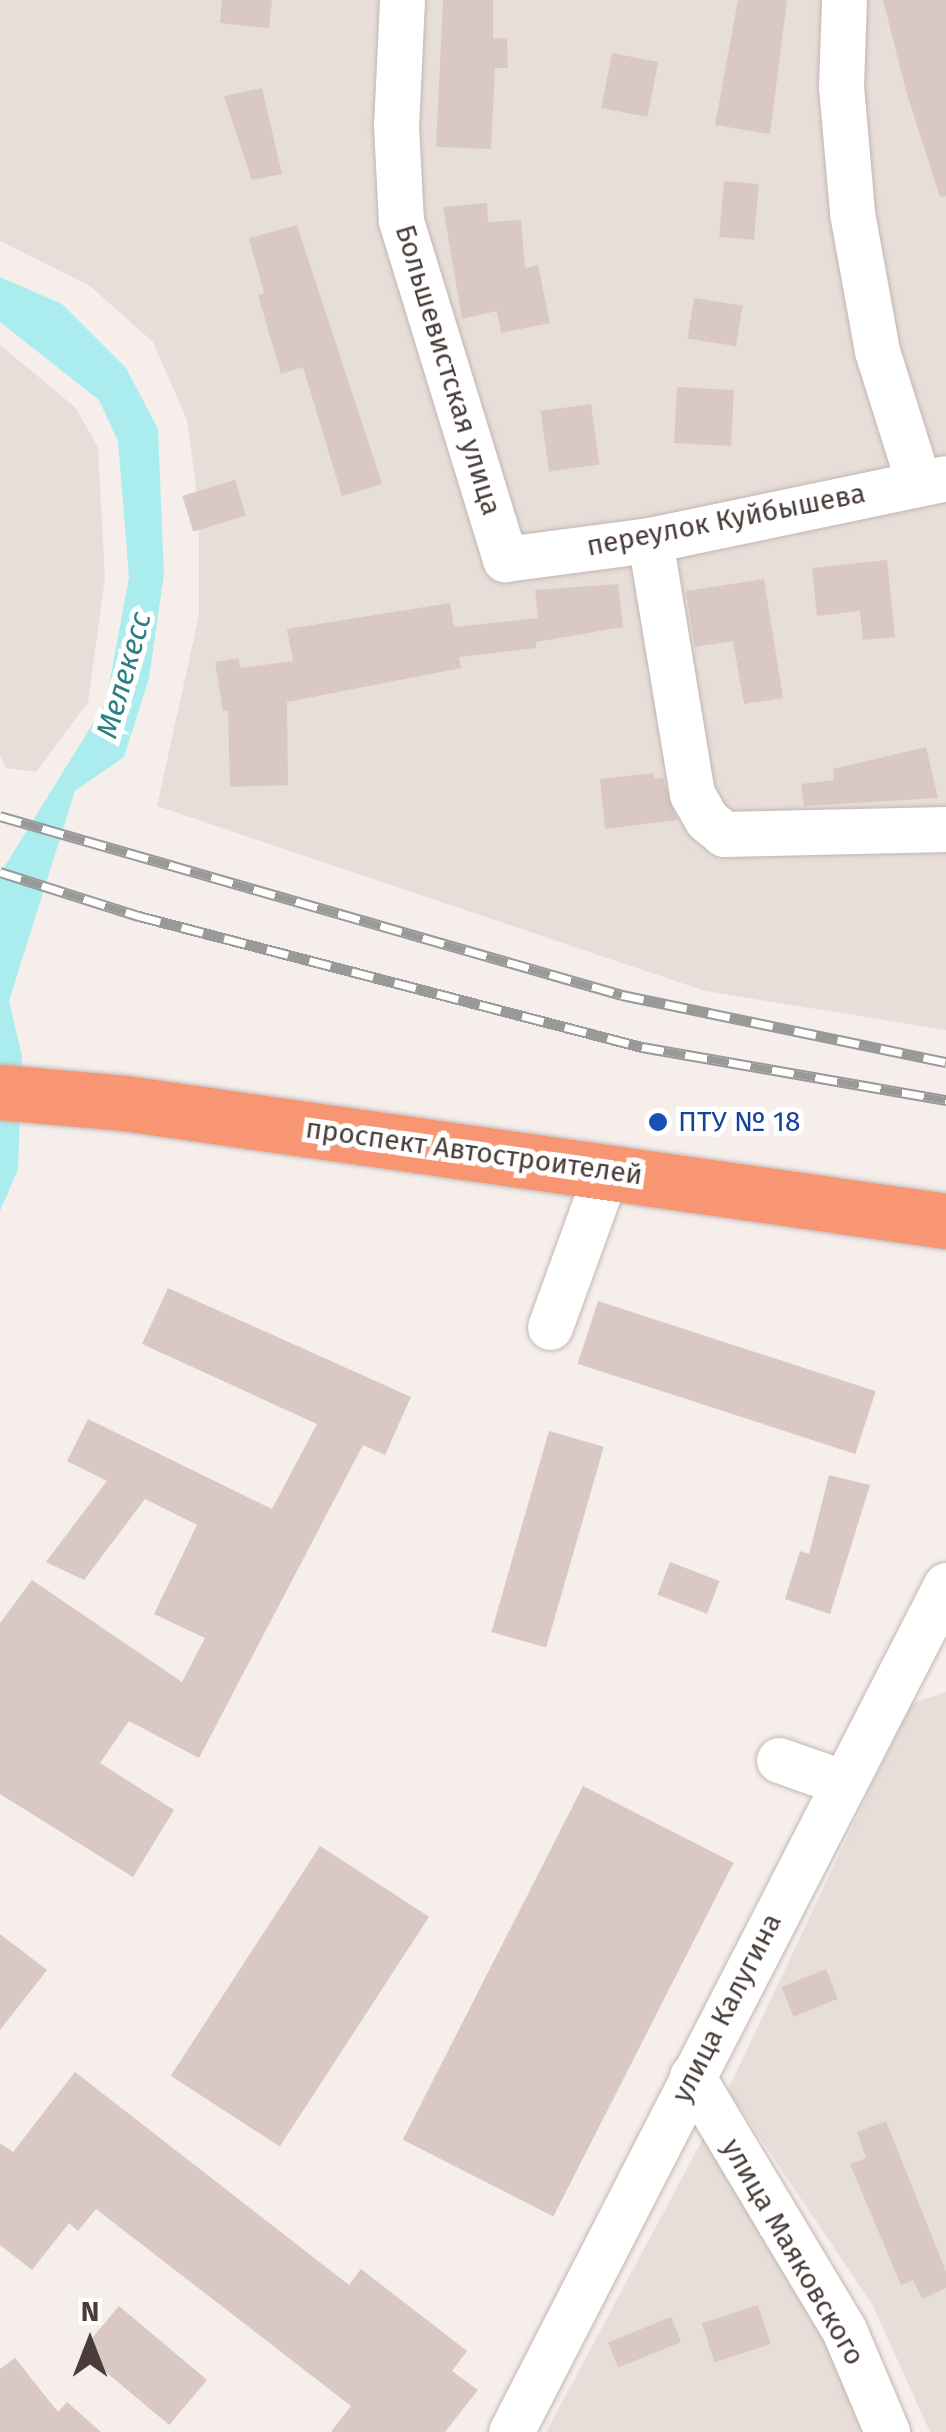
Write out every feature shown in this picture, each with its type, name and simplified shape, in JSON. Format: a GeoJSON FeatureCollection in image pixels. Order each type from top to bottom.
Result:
{"type":"FeatureCollection","features":[{"type":"Feature","properties":{"kind":"highway","name":"проспект Автостроителей"},"geometry":{"type":"LineString","coordinates":[[0,1092],[124,1103],[946,1221]]}},
{"type":"Feature","properties":{"kind":"street","name":"Большевистская улица"},"geometry":{"type":"LineString","coordinates":[[402,0],[396,126],[401,222],[505,559]]}},
{"type":"Feature","properties":{"kind":"street"},"geometry":{"type":"LineString","coordinates":[[844,0],[841,86],[852,213],[877,350],[932,479]]}},
{"type":"Feature","properties":{"kind":"street","name":"переулок Куйбышева"},"geometry":{"type":"LineString","coordinates":[[505,559],[650,540],[932,479]]}},
{"type":"Feature","properties":{"kind":"street"},"geometry":{"type":"LineString","coordinates":[[650,540],[692,794],[724,834],[946,829]]}},
{"type":"Feature","properties":{"kind":"street"},"geometry":{"type":"LineString","coordinates":[[550,1328],[607,1170]]}},
{"type":"Feature","properties":{"kind":"street","name":"улица Калугина"},"geometry":{"type":"LineString","coordinates":[[511,2432],[946,1584]]}},
{"type":"Feature","properties":{"kind":"street"},"geometry":{"type":"LineString","coordinates":[[779,1760],[844,1783]]}},
{"type":"Feature","properties":{"kind":"street","name":"улица Маяковского"},"geometry":{"type":"LineString","coordinates":[[692,2076],[844,2330],[886,2432]]}},
{"type":"Feature","properties":{"kind":"shaded area"},"geometry":{"type":"Polygon","coordinates":[[[0,0],[946,0],[946,1030],[705,991],[157,806],[199,615],[199,510],[187,420],[153,342],[90,286],[0,241],[0,0]]]}},
{"type":"Feature","properties":{"kind":"shaded area"},"geometry":{"type":"Polygon","coordinates":[[[0,345],[75,407],[98,447],[105,578],[88,702],[36,772],[6,768],[0,756],[0,345]]]}},
{"type":"Feature","properties":{"kind":"shaded area"},"geometry":{"type":"Polygon","coordinates":[[[946,1692],[946,2432],[930,2432],[873,2306],[728,2090],[910,1704],[946,1692]]]}},
{"type":"Feature","properties":{"kind":"shaded area"},"geometry":{"type":"Polygon","coordinates":[[[705,2135],[885,2432],[546,2432],[705,2135]]]}},
{"type":"Feature","properties":{"kind":"water","name":"Мелекесс"},"geometry":{"type":"Polygon","coordinates":[[[0,277],[62,304],[126,368],[158,429],[164,574],[149,678],[124,757],[75,791],[9,1001],[22,1056],[18,1169],[0,1211],[0,874],[106,702],[129,577],[118,441],[99,400],[0,322],[0,277]]]}},
{"type":"Feature","properties":{"kind":"building"},"geometry":{"type":"Polygon","coordinates":[[[222,0],[272,0],[269,28],[220,23],[222,0]]]}},
{"type":"Feature","properties":{"kind":"building"},"geometry":{"type":"Polygon","coordinates":[[[443,0],[493,0],[493,39],[507,38],[508,68],[495,68],[491,149],[436,147],[443,0]]]}},
{"type":"Feature","properties":{"kind":"building"},"geometry":{"type":"Polygon","coordinates":[[[738,0],[787,0],[770,134],[715,125],[738,0]]]}},
{"type":"Feature","properties":{"kind":"building"},"geometry":{"type":"Polygon","coordinates":[[[883,0],[946,0],[946,196],[940,197],[906,91],[883,0]]]}},
{"type":"Feature","properties":{"kind":"building"},"geometry":{"type":"Polygon","coordinates":[[[612,53],[658,62],[647,117],[601,108],[612,53]]]}},
{"type":"Feature","properties":{"kind":"building"},"geometry":{"type":"Polygon","coordinates":[[[262,88],[282,174],[252,180],[224,96],[262,88]]]}},
{"type":"Feature","properties":{"kind":"building"},"geometry":{"type":"Polygon","coordinates":[[[724,181],[759,184],[754,240],[719,237],[724,181]]]}},
{"type":"Feature","properties":{"kind":"building"},"geometry":{"type":"Polygon","coordinates":[[[487,203],[488,222],[521,220],[525,268],[538,265],[550,323],[501,333],[497,311],[462,319],[443,207],[487,203]]]}},
{"type":"Feature","properties":{"kind":"building"},"geometry":{"type":"Polygon","coordinates":[[[297,225],[382,484],[342,496],[303,367],[281,374],[258,295],[264,293],[249,238],[297,225]]]}},
{"type":"Feature","properties":{"kind":"building"},"geometry":{"type":"Polygon","coordinates":[[[694,298],[742,306],[736,346],[688,338],[694,298]]]}},
{"type":"Feature","properties":{"kind":"building"},"geometry":{"type":"Polygon","coordinates":[[[677,387],[734,390],[731,446],[674,443],[677,387]]]}},
{"type":"Feature","properties":{"kind":"building"},"geometry":{"type":"Polygon","coordinates":[[[591,404],[599,464],[549,472],[540,411],[591,404]]]}},
{"type":"Feature","properties":{"kind":"building"},"geometry":{"type":"Polygon","coordinates":[[[235,480],[246,515],[193,531],[182,496],[235,480]]]}},
{"type":"Feature","properties":{"kind":"building"},"geometry":{"type":"Polygon","coordinates":[[[887,560],[895,637],[863,640],[860,611],[817,616],[812,568],[887,560]]]}},
{"type":"Feature","properties":{"kind":"building"},"geometry":{"type":"Polygon","coordinates":[[[764,579],[783,698],[744,704],[733,641],[695,647],[686,591],[764,579]]]}},
{"type":"Feature","properties":{"kind":"building"},"geometry":{"type":"Polygon","coordinates":[[[618,584],[623,627],[536,642],[536,648],[459,657],[461,668],[287,702],[288,785],[230,787],[228,711],[223,711],[215,662],[239,658],[240,668],[293,661],[287,629],[450,603],[454,627],[538,618],[535,590],[618,584]]]}},
{"type":"Feature","properties":{"kind":"building"},"geometry":{"type":"Polygon","coordinates":[[[926,747],[938,798],[804,806],[801,784],[834,780],[833,769],[926,747]]]}},
{"type":"Feature","properties":{"kind":"building"},"geometry":{"type":"Polygon","coordinates":[[[653,773],[654,779],[663,778],[677,820],[605,829],[600,779],[653,773]]]}},
{"type":"Feature","properties":{"kind":"building"},"geometry":{"type":"Polygon","coordinates":[[[168,1288],[411,1397],[385,1455],[363,1445],[199,1758],[129,1721],[100,1763],[174,1810],[133,1877],[0,1794],[0,1623],[32,1580],[182,1682],[205,1638],[154,1614],[197,1525],[145,1499],[84,1580],[46,1562],[107,1481],[67,1461],[88,1419],[272,1509],[317,1424],[142,1344],[168,1288]]]}},
{"type":"Feature","properties":{"kind":"building"},"geometry":{"type":"Polygon","coordinates":[[[598,1301],[876,1391],[855,1454],[578,1364],[598,1301]]]}},
{"type":"Feature","properties":{"kind":"building"},"geometry":{"type":"Polygon","coordinates":[[[549,1431],[604,1447],[546,1648],[491,1632],[549,1431]]]}},
{"type":"Feature","properties":{"kind":"building"},"geometry":{"type":"Polygon","coordinates":[[[829,1475],[870,1485],[830,1614],[785,1599],[800,1551],[809,1554],[829,1475]]]}},
{"type":"Feature","properties":{"kind":"building"},"geometry":{"type":"Polygon","coordinates":[[[670,1562],[719,1581],[707,1614],[657,1595],[670,1562]]]}},
{"type":"Feature","properties":{"kind":"building"},"geometry":{"type":"Polygon","coordinates":[[[583,1786],[734,1863],[553,2216],[403,2140],[583,1786]]]}},
{"type":"Feature","properties":{"kind":"building"},"geometry":{"type":"Polygon","coordinates":[[[320,1846],[429,1917],[280,2147],[171,2076],[320,1846]]]}},
{"type":"Feature","properties":{"kind":"building"},"geometry":{"type":"Polygon","coordinates":[[[0,1934],[47,1970],[0,2030],[0,1934]]]}},
{"type":"Feature","properties":{"kind":"building"},"geometry":{"type":"Polygon","coordinates":[[[826,1969],[838,1999],[793,2017],[781,1987],[826,1969]]]}},
{"type":"Feature","properties":{"kind":"building"},"geometry":{"type":"Polygon","coordinates":[[[75,2072],[349,2285],[361,2269],[467,2351],[452,2371],[478,2390],[445,2432],[331,2432],[351,2406],[96,2209],[78,2231],[69,2223],[32,2270],[0,2245],[0,2143],[13,2152],[75,2072]]]}},
{"type":"Feature","properties":{"kind":"building"},"geometry":{"type":"Polygon","coordinates":[[[886,2121],[946,2272],[946,2288],[922,2299],[913,2280],[901,2285],[850,2164],[866,2158],[857,2132],[886,2121]]]}},
{"type":"Feature","properties":{"kind":"building"},"geometry":{"type":"Polygon","coordinates":[[[758,2305],[771,2344],[715,2362],[702,2323],[758,2305]]]}},
{"type":"Feature","properties":{"kind":"building"},"geometry":{"type":"Polygon","coordinates":[[[119,2306],[207,2380],[169,2425],[81,2351],[119,2306]]]}},
{"type":"Feature","properties":{"kind":"building"},"geometry":{"type":"Polygon","coordinates":[[[671,2317],[681,2342],[618,2368],[608,2342],[671,2317]]]}},
{"type":"Feature","properties":{"kind":"building"},"geometry":{"type":"Polygon","coordinates":[[[15,2358],[58,2412],[67,2402],[101,2432],[0,2432],[0,2369],[15,2358]]]}},
{"type":"Feature","properties":{"kind":"railway"},"geometry":{"type":"LineString","coordinates":[[0,816],[622,995],[946,1062]]}},
{"type":"Feature","properties":{"kind":"railway"},"geometry":{"type":"LineString","coordinates":[[0,872],[139,916],[642,1047],[946,1100]]}},
{"type":"Feature","properties":{"kind":"place","name":"ПТУ № 18"},"geometry":{"type":"Point","coordinates":[658,1122]}}]}
